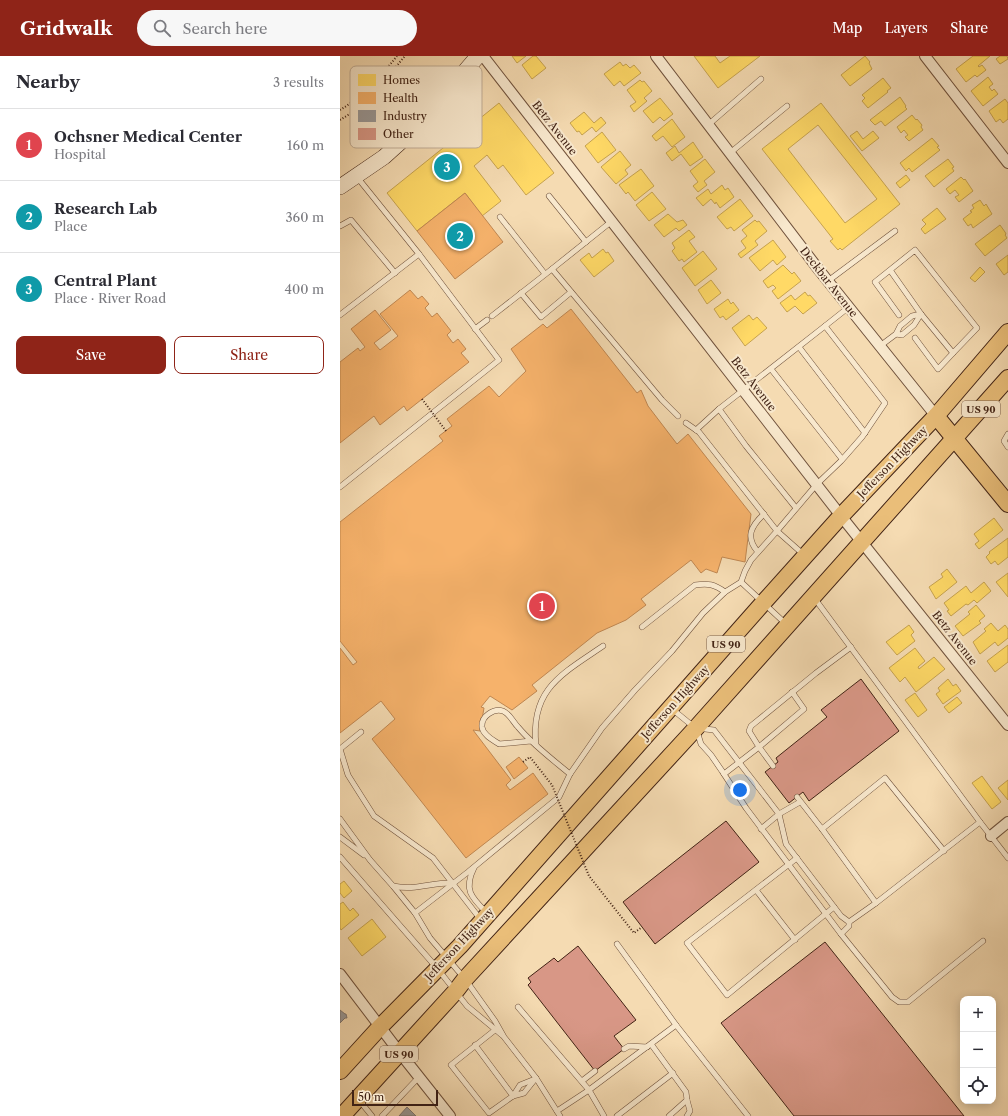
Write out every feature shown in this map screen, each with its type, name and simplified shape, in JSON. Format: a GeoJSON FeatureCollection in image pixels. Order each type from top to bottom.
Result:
{"type":"FeatureCollection","features":[{"type":"Feature","properties":{"kind":"main road"},"geometry":{"type":"LineString","coordinates":[[469,66],[478,56]]}},
{"type":"Feature","properties":{"kind":"main road"},"geometry":{"type":"LineString","coordinates":[[340,187],[384,157],[394,148]]}},
{"type":"Feature","properties":{"kind":"main road","name":"Jefferson Highway"},"geometry":{"type":"LineString","coordinates":[[340,1071],[381,1026],[460,946],[763,603],[841,516],[936,416],[1008,332]]}},
{"type":"Feature","properties":{"kind":"main road","name":"US 90"},"geometry":{"type":"LineString","coordinates":[[342,1116],[456,992],[465,979],[696,728],[1008,378]]}},
{"type":"Feature","properties":{"kind":"main road","name":"Deckbar Avenue"},"geometry":{"type":"LineString","coordinates":[[936,416],[1008,504]]}},
{"type":"Feature","properties":{"kind":"street","name":"Betz Avenue"},"geometry":{"type":"LineString","coordinates":[[483,56],[841,516],[1008,725]]}},
{"type":"Feature","properties":{"kind":"street","name":"Deckbar Avenue"},"geometry":{"type":"LineString","coordinates":[[656,56],[828,281],[936,416]]}},
{"type":"Feature","properties":{"kind":"street"},"geometry":{"type":"LineString","coordinates":[[925,56],[1008,163]]}},
{"type":"Feature","properties":{"kind":"street"},"geometry":{"type":"LineString","coordinates":[[991,836],[1008,822]]}},
{"type":"Feature","properties":{"kind":"street"},"geometry":{"type":"LineString","coordinates":[[340,974],[450,1116]]}},
{"type":"Feature","properties":{"kind":"lane"},"geometry":{"type":"LineString","coordinates":[[708,125],[761,79]]}},
{"type":"Feature","properties":{"kind":"lane"},"geometry":{"type":"LineString","coordinates":[[730,153],[787,106]]}},
{"type":"Feature","properties":{"kind":"lane"},"geometry":{"type":"LineString","coordinates":[[340,487],[499,360],[419,254],[356,177]]}},
{"type":"Feature","properties":{"kind":"lane"},"geometry":{"type":"LineString","coordinates":[[548,196],[586,242]]}},
{"type":"Feature","properties":{"kind":"lane"},"geometry":{"type":"LineString","coordinates":[[500,217],[545,274]]}},
{"type":"Feature","properties":{"kind":"lane"},"geometry":{"type":"LineString","coordinates":[[340,226],[351,220],[395,273]]}},
{"type":"Feature","properties":{"kind":"lane"},"geometry":{"type":"LineString","coordinates":[[492,316],[612,222]]}},
{"type":"Feature","properties":{"kind":"lane"},"geometry":{"type":"LineString","coordinates":[[828,281],[895,231]]}},
{"type":"Feature","properties":{"kind":"lane"},"geometry":{"type":"LineString","coordinates":[[899,315],[874,282],[916,250],[977,328],[938,369],[915,338]]}},
{"type":"Feature","properties":{"kind":"lane"},"geometry":{"type":"LineString","coordinates":[[340,315],[419,254]]}},
{"type":"Feature","properties":{"kind":"lane"},"geometry":{"type":"LineString","coordinates":[[552,269],[662,400],[678,416]]}},
{"type":"Feature","properties":{"kind":"lane"},"geometry":{"type":"LineString","coordinates":[[890,270],[921,314],[953,354]]}},
{"type":"Feature","properties":{"kind":"lane"},"geometry":{"type":"LineString","coordinates":[[522,293],[541,317],[571,292]]}},
{"type":"Feature","properties":{"kind":"lane"},"geometry":{"type":"LineString","coordinates":[[696,430],[719,409],[849,307]]}},
{"type":"Feature","properties":{"kind":"lane"},"geometry":{"type":"LineString","coordinates":[[896,334],[902,335],[914,326],[921,314]]}},
{"type":"Feature","properties":{"kind":"lane"},"geometry":{"type":"LineString","coordinates":[[880,346],[896,334],[900,326],[912,316],[921,314]]}},
{"type":"Feature","properties":{"kind":"lane"},"geometry":{"type":"LineString","coordinates":[[475,328],[487,320]]}},
{"type":"Feature","properties":{"kind":"lane"},"geometry":{"type":"LineString","coordinates":[[414,913],[475,866],[559,797],[570,774],[602,728],[672,651],[703,613],[725,592],[741,582],[751,560],[816,484],[842,459],[865,433],[885,403],[825,326]]}},
{"type":"Feature","properties":{"kind":"lane"},"geometry":{"type":"LineString","coordinates":[[799,347],[865,433]]}},
{"type":"Feature","properties":{"kind":"lane"},"geometry":{"type":"LineString","coordinates":[[771,369],[842,459]]}},
{"type":"Feature","properties":{"kind":"lane"},"geometry":{"type":"LineString","coordinates":[[719,409],[746,446],[796,508]]}},
{"type":"Feature","properties":{"kind":"lane"},"geometry":{"type":"LineString","coordinates":[[686,423],[696,430],[777,531],[805,556]]}},
{"type":"Feature","properties":{"kind":"lane"},"geometry":{"type":"LineString","coordinates":[[1008,434],[1004,440],[1008,447]]}},
{"type":"Feature","properties":{"kind":"lane"},"geometry":{"type":"LineString","coordinates":[[758,552],[752,546],[750,535],[756,522],[764,514]]}},
{"type":"Feature","properties":{"kind":"lane"},"geometry":{"type":"LineString","coordinates":[[741,582],[788,626]]}},
{"type":"Feature","properties":{"kind":"lane"},"geometry":{"type":"LineString","coordinates":[[642,627],[695,585],[704,584],[716,586],[725,592]]}},
{"type":"Feature","properties":{"kind":"lane"},"geometry":{"type":"LineString","coordinates":[[814,596],[1008,858]]}},
{"type":"Feature","properties":{"kind":"lane"},"geometry":{"type":"LineString","coordinates":[[536,745],[534,731],[536,716],[541,700],[550,686],[563,673],[603,646]]}},
{"type":"Feature","properties":{"kind":"lane"},"geometry":{"type":"LineString","coordinates":[[773,766],[749,731],[750,726],[851,647]]}},
{"type":"Feature","properties":{"kind":"lane"},"geometry":{"type":"LineString","coordinates":[[724,774],[760,747],[804,709],[792,692]]}},
{"type":"Feature","properties":{"kind":"lane"},"geometry":{"type":"LineString","coordinates":[[671,708],[696,728],[714,730],[779,814],[786,844],[841,916],[849,922]]}},
{"type":"Feature","properties":{"kind":"lane"},"geometry":{"type":"LineString","coordinates":[[531,741],[499,744],[485,734],[482,727],[484,719],[490,712],[499,710],[504,711],[531,741],[570,774]]}},
{"type":"Feature","properties":{"kind":"lane"},"geometry":{"type":"LineString","coordinates":[[696,728],[701,744],[711,755],[761,829],[841,934],[892,997],[899,1002],[908,1002],[983,941]]}},
{"type":"Feature","properties":{"kind":"lane"},"geometry":{"type":"LineString","coordinates":[[361,732],[340,749],[348,775],[374,816],[433,858],[453,883],[485,917]]}},
{"type":"Feature","properties":{"kind":"lane"},"geometry":{"type":"LineString","coordinates":[[822,829],[885,778],[944,850]]}},
{"type":"Feature","properties":{"kind":"lane"},"geometry":{"type":"LineString","coordinates":[[797,797],[876,903]]}},
{"type":"Feature","properties":{"kind":"lane"},"geometry":{"type":"LineString","coordinates":[[761,829],[779,814],[800,802]]}},
{"type":"Feature","properties":{"kind":"lane"},"geometry":{"type":"LineString","coordinates":[[340,819],[370,860],[414,913],[430,938],[456,992],[467,1006],[504,1037]]}},
{"type":"Feature","properties":{"kind":"lane"},"geometry":{"type":"LineString","coordinates":[[841,934],[849,926],[849,922],[876,903],[980,822]]}},
{"type":"Feature","properties":{"kind":"lane"},"geometry":{"type":"LineString","coordinates":[[340,837],[370,860]]}},
{"type":"Feature","properties":{"kind":"lane"},"geometry":{"type":"LineString","coordinates":[[340,857],[442,963],[465,979],[495,1021],[504,1037],[536,1078],[560,1116]]}},
{"type":"Feature","properties":{"kind":"lane"},"geometry":{"type":"LineString","coordinates":[[797,858],[687,943],[727,995],[834,907]]}},
{"type":"Feature","properties":{"kind":"lane"},"geometry":{"type":"LineString","coordinates":[[475,866],[469,880],[470,893],[485,917]]}},
{"type":"Feature","properties":{"kind":"lane"},"geometry":{"type":"LineString","coordinates":[[393,886],[416,888],[443,883],[453,883]]}},
{"type":"Feature","properties":{"kind":"lane"},"geometry":{"type":"LineString","coordinates":[[756,890],[795,940]]}},
{"type":"Feature","properties":{"kind":"lane"},"geometry":{"type":"LineString","coordinates":[[617,944],[676,1025],[748,1116]]}},
{"type":"Feature","properties":{"kind":"lane"},"geometry":{"type":"LineString","coordinates":[[518,1006],[582,1081],[604,1116]]}},
{"type":"Feature","properties":{"kind":"lane"},"geometry":{"type":"LineString","coordinates":[[557,1111],[589,1090],[676,1025]]}},
{"type":"Feature","properties":{"kind":"lane"},"geometry":{"type":"LineString","coordinates":[[495,1030],[451,1065],[489,1113],[513,1096],[524,1093],[536,1078]]}},
{"type":"Feature","properties":{"kind":"lane"},"geometry":{"type":"LineString","coordinates":[[475,1045],[513,1096]]}},
{"type":"Feature","properties":{"kind":"lane"},"geometry":{"type":"LineString","coordinates":[[624,1049],[630,1046],[649,1045]]}},
{"type":"Feature","properties":{"kind":"lane"},"geometry":{"type":"LineString","coordinates":[[649,1045],[673,1073],[686,1092],[690,1111],[687,1116]]}},
{"type":"Feature","properties":{"kind":"lane"},"geometry":{"type":"LineString","coordinates":[[582,1081],[595,1071]]}},
{"type":"Feature","properties":{"kind":"lane"},"geometry":{"type":"LineString","coordinates":[[617,1116],[673,1073]]}},
{"type":"Feature","properties":{"kind":"lane"},"geometry":{"type":"LineString","coordinates":[[382,1116],[419,1077]]}},
{"type":"Feature","properties":{"kind":"lane"},"geometry":{"type":"LineString","coordinates":[[358,1099],[372,1116]]}},
{"type":"Feature","properties":{"kind":"lane"},"geometry":{"type":"LineString","coordinates":[[669,1116],[687,1100]]}},
{"type":"Feature","properties":{"kind":"path"},"geometry":{"type":"LineString","coordinates":[[388,66],[397,56]]}},
{"type":"Feature","properties":{"kind":"path"},"geometry":{"type":"LineString","coordinates":[[397,66],[406,56]]}},
{"type":"Feature","properties":{"kind":"path"},"geometry":{"type":"LineString","coordinates":[[340,110],[350,103]]}},
{"type":"Feature","properties":{"kind":"path"},"geometry":{"type":"LineString","coordinates":[[340,120],[350,114]]}},
{"type":"Feature","properties":{"kind":"path"},"geometry":{"type":"LineString","coordinates":[[422,399],[446,430]]}},
{"type":"Feature","properties":{"kind":"path"},"geometry":{"type":"LineString","coordinates":[[523,762],[530,757],[552,785],[589,876],[634,933],[642,927]]}},
{"type":"Feature","properties":{"kind":"building: Homes"},"geometry":{"type":"Polygon","coordinates":[[[512,56],[526,56],[517,63],[512,56]]]}},
{"type":"Feature","properties":{"kind":"building: Homes"},"geometry":{"type":"Polygon","coordinates":[[[533,56],[536,56],[546,68],[532,79],[522,65],[533,56]]]}},
{"type":"Feature","properties":{"kind":"building: Homes"},"geometry":{"type":"Polygon","coordinates":[[[694,56],[715,56],[720,63],[730,56],[760,56],[718,88],[694,56]]]}},
{"type":"Feature","properties":{"kind":"building: Homes"},"geometry":{"type":"Polygon","coordinates":[[[865,56],[870,62],[869,63],[872,69],[850,86],[841,75],[865,56]]]}},
{"type":"Feature","properties":{"kind":"building: Homes"},"geometry":{"type":"Polygon","coordinates":[[[973,56],[990,56],[978,66],[979,67],[982,65],[986,70],[977,77],[975,75],[966,82],[956,69],[973,56]]]}},
{"type":"Feature","properties":{"kind":"building: Homes"},"geometry":{"type":"Polygon","coordinates":[[[1000,56],[1007,56],[1008,59],[1000,64],[996,59],[1000,56]]]}},
{"type":"Feature","properties":{"kind":"building: Homes"},"geometry":{"type":"Polygon","coordinates":[[[620,62],[623,66],[626,64],[630,68],[634,65],[641,73],[624,86],[620,81],[614,86],[604,74],[620,62]]]}},
{"type":"Feature","properties":{"kind":"building: Homes"},"geometry":{"type":"Polygon","coordinates":[[[988,77],[993,84],[989,87],[992,91],[994,89],[998,94],[983,106],[971,91],[988,77]]]}},
{"type":"Feature","properties":{"kind":"building: Homes"},"geometry":{"type":"Polygon","coordinates":[[[883,78],[891,88],[868,108],[862,101],[865,98],[862,95],[883,78]]]}},
{"type":"Feature","properties":{"kind":"building: Homes"},"geometry":{"type":"Polygon","coordinates":[[[640,80],[642,82],[644,81],[652,91],[644,98],[647,101],[634,112],[630,106],[636,102],[627,90],[640,80]]]}},
{"type":"Feature","properties":{"kind":"building: Homes"},"geometry":{"type":"Polygon","coordinates":[[[900,97],[907,109],[885,126],[881,121],[875,125],[870,120],[900,97]]]}},
{"type":"Feature","properties":{"kind":"building: Homes"},"geometry":{"type":"Polygon","coordinates":[[[660,98],[673,114],[664,121],[660,117],[653,123],[643,111],[660,98]]]}},
{"type":"Feature","properties":{"kind":"building: Homes"},"geometry":{"type":"Polygon","coordinates":[[[1005,99],[1008,103],[1008,119],[1003,123],[1000,119],[996,122],[989,111],[1005,99]]]}},
{"type":"Feature","properties":{"kind":"building: Homes"},"geometry":{"type":"Polygon","coordinates":[[[499,103],[554,173],[526,195],[503,165],[498,169],[487,155],[474,166],[501,201],[482,216],[465,193],[417,231],[387,193],[443,148],[482,148],[482,117],[499,103]]]}},
{"type":"Feature","properties":{"kind":"building: Homes"},"geometry":{"type":"Polygon","coordinates":[[[821,103],[900,204],[842,250],[840,248],[838,250],[830,241],[833,239],[762,149],[821,103]],[[818,125],[788,149],[845,223],[877,199],[818,125]]]}},
{"type":"Feature","properties":{"kind":"building: Homes"},"geometry":{"type":"Polygon","coordinates":[[[584,112],[594,123],[601,117],[606,123],[596,132],[592,127],[582,135],[579,131],[577,132],[570,123],[584,112]]]}},
{"type":"Feature","properties":{"kind":"building: Homes"},"geometry":{"type":"Polygon","coordinates":[[[912,115],[922,125],[921,127],[923,130],[909,141],[905,137],[908,135],[904,130],[901,133],[897,127],[912,115]]]}},
{"type":"Feature","properties":{"kind":"building: Homes"},"geometry":{"type":"Polygon","coordinates":[[[672,119],[685,137],[672,147],[663,136],[656,141],[652,136],[672,119]]]}},
{"type":"Feature","properties":{"kind":"building: Homes"},"geometry":{"type":"Polygon","coordinates":[[[857,131],[863,139],[873,131],[879,138],[862,151],[850,136],[857,131]]]}},
{"type":"Feature","properties":{"kind":"building: Homes"},"geometry":{"type":"Polygon","coordinates":[[[602,132],[616,150],[598,163],[585,146],[602,132]]]}},
{"type":"Feature","properties":{"kind":"building: Homes"},"geometry":{"type":"Polygon","coordinates":[[[932,138],[939,146],[937,147],[940,150],[912,172],[909,168],[906,171],[900,163],[932,138]]]}},
{"type":"Feature","properties":{"kind":"building: Homes"},"geometry":{"type":"Polygon","coordinates":[[[693,142],[703,157],[690,166],[681,154],[672,161],[666,153],[675,146],[679,153],[693,142]]]}},
{"type":"Feature","properties":{"kind":"building: Homes"},"geometry":{"type":"Polygon","coordinates":[[[620,151],[631,165],[625,170],[628,174],[616,184],[601,167],[620,151]]]}},
{"type":"Feature","properties":{"kind":"building: Homes"},"geometry":{"type":"Polygon","coordinates":[[[705,159],[715,172],[704,181],[707,185],[698,192],[693,186],[698,182],[690,171],[705,159]]]}},
{"type":"Feature","properties":{"kind":"building: Homes"},"geometry":{"type":"Polygon","coordinates":[[[948,159],[954,167],[952,168],[954,171],[934,187],[925,176],[948,159]]]}},
{"type":"Feature","properties":{"kind":"building: Homes"},"geometry":{"type":"Polygon","coordinates":[[[641,169],[654,186],[635,201],[628,192],[626,194],[619,185],[641,169]]]}},
{"type":"Feature","properties":{"kind":"building: Homes"},"geometry":{"type":"Polygon","coordinates":[[[906,175],[910,180],[900,188],[896,183],[906,175]]]}},
{"type":"Feature","properties":{"kind":"building: Homes"},"geometry":{"type":"Polygon","coordinates":[[[961,177],[964,180],[965,179],[973,191],[959,202],[955,197],[959,195],[955,190],[950,194],[946,189],[961,177]]]}},
{"type":"Feature","properties":{"kind":"building: Homes"},"geometry":{"type":"Polygon","coordinates":[[[722,185],[725,190],[728,188],[734,197],[720,208],[716,202],[715,204],[711,199],[703,206],[696,198],[708,189],[711,194],[722,185]]]}},
{"type":"Feature","properties":{"kind":"building: Homes"},"geometry":{"type":"Polygon","coordinates":[[[652,192],[666,209],[649,221],[636,205],[652,192]]]}},
{"type":"Feature","properties":{"kind":"building: Homes"},"geometry":{"type":"Polygon","coordinates":[[[740,199],[753,216],[734,231],[731,227],[727,229],[717,217],[740,199]]]}},
{"type":"Feature","properties":{"kind":"building: Homes"},"geometry":{"type":"Polygon","coordinates":[[[980,200],[984,206],[986,204],[992,214],[973,228],[971,224],[968,226],[963,219],[972,212],[970,211],[974,208],[972,205],[980,200]]]}},
{"type":"Feature","properties":{"kind":"building: Homes"},"geometry":{"type":"Polygon","coordinates":[[[937,208],[946,219],[925,234],[921,229],[926,224],[922,220],[937,208]]]}},
{"type":"Feature","properties":{"kind":"building: Homes"},"geometry":{"type":"Polygon","coordinates":[[[668,214],[677,222],[683,220],[687,225],[679,231],[676,228],[664,237],[654,225],[668,214]]]}},
{"type":"Feature","properties":{"kind":"building: Homes"},"geometry":{"type":"Polygon","coordinates":[[[755,220],[757,222],[759,221],[767,231],[755,241],[758,245],[741,258],[738,254],[746,248],[741,241],[747,236],[742,230],[755,220]]]}},
{"type":"Feature","properties":{"kind":"building: Homes"},"geometry":{"type":"Polygon","coordinates":[[[1000,225],[1007,238],[985,256],[975,244],[1000,225]]]}},
{"type":"Feature","properties":{"kind":"building: Homes"},"geometry":{"type":"Polygon","coordinates":[[[689,230],[695,237],[689,241],[697,252],[684,262],[682,259],[679,261],[672,251],[675,248],[672,243],[689,230]]]}},
{"type":"Feature","properties":{"kind":"building: Homes"},"geometry":{"type":"Polygon","coordinates":[[[773,240],[786,257],[777,265],[773,260],[760,271],[749,258],[773,240]]]}},
{"type":"Feature","properties":{"kind":"building: Homes"},"geometry":{"type":"Polygon","coordinates":[[[603,249],[606,253],[608,252],[614,261],[594,277],[580,260],[589,253],[592,258],[603,249]]]}},
{"type":"Feature","properties":{"kind":"building: Homes"},"geometry":{"type":"Polygon","coordinates":[[[703,251],[717,269],[695,286],[682,268],[703,251]]]}},
{"type":"Feature","properties":{"kind":"building: Homes"},"geometry":{"type":"Polygon","coordinates":[[[1008,255],[1008,272],[1004,275],[996,264],[1008,255]]]}},
{"type":"Feature","properties":{"kind":"building: Homes"},"geometry":{"type":"Polygon","coordinates":[[[783,265],[792,274],[794,272],[801,281],[778,299],[772,291],[776,288],[773,285],[768,288],[763,281],[783,265]]]}},
{"type":"Feature","properties":{"kind":"building: Homes"},"geometry":{"type":"Polygon","coordinates":[[[980,267],[985,272],[975,282],[970,278],[980,267]]]}},
{"type":"Feature","properties":{"kind":"building: Homes"},"geometry":{"type":"Polygon","coordinates":[[[711,280],[721,293],[707,304],[698,290],[711,280]]]}},
{"type":"Feature","properties":{"kind":"building: Homes"},"geometry":{"type":"Polygon","coordinates":[[[805,292],[817,303],[803,314],[795,306],[787,312],[780,303],[791,295],[795,300],[805,292]]]}},
{"type":"Feature","properties":{"kind":"building: Homes"},"geometry":{"type":"Polygon","coordinates":[[[728,299],[731,304],[733,302],[739,310],[726,320],[723,316],[720,318],[714,309],[728,299]]]}},
{"type":"Feature","properties":{"kind":"building: Homes"},"geometry":{"type":"Polygon","coordinates":[[[749,315],[753,320],[757,317],[767,328],[745,346],[732,328],[749,315]]]}},
{"type":"Feature","properties":{"kind":"building: Homes"},"geometry":{"type":"Polygon","coordinates":[[[994,518],[1003,530],[979,549],[975,544],[979,541],[974,534],[994,518]]]}},
{"type":"Feature","properties":{"kind":"building: Homes"},"geometry":{"type":"Polygon","coordinates":[[[1008,538],[1008,557],[998,565],[995,561],[991,564],[986,557],[990,553],[989,552],[1008,538]]]}},
{"type":"Feature","properties":{"kind":"building: Homes"},"geometry":{"type":"Polygon","coordinates":[[[947,569],[957,582],[936,599],[929,587],[943,577],[941,574],[947,569]]]}},
{"type":"Feature","properties":{"kind":"building: Homes"},"geometry":{"type":"Polygon","coordinates":[[[1008,573],[1008,597],[996,582],[1008,573]]]}},
{"type":"Feature","properties":{"kind":"building: Homes"},"geometry":{"type":"Polygon","coordinates":[[[984,582],[991,591],[977,603],[974,600],[968,605],[966,604],[951,616],[944,603],[966,586],[971,593],[984,582]]]}},
{"type":"Feature","properties":{"kind":"building: Homes"},"geometry":{"type":"Polygon","coordinates":[[[976,605],[985,616],[979,621],[981,623],[963,636],[955,626],[970,614],[968,612],[976,605]]]}},
{"type":"Feature","properties":{"kind":"building: Homes"},"geometry":{"type":"Polygon","coordinates":[[[991,623],[998,631],[1005,625],[1008,629],[1008,638],[998,646],[995,642],[980,654],[973,642],[986,631],[984,629],[991,623]]]}},
{"type":"Feature","properties":{"kind":"building: Homes"},"geometry":{"type":"Polygon","coordinates":[[[909,625],[914,632],[911,635],[915,641],[897,655],[886,642],[909,625]]]}},
{"type":"Feature","properties":{"kind":"building: Homes"},"geometry":{"type":"Polygon","coordinates":[[[1008,645],[1008,662],[995,672],[987,661],[1008,645]]]}},
{"type":"Feature","properties":{"kind":"building: Homes"},"geometry":{"type":"Polygon","coordinates":[[[915,648],[925,661],[918,667],[919,669],[934,657],[945,669],[916,692],[905,677],[900,682],[889,668],[915,648]]]}},
{"type":"Feature","properties":{"kind":"building: Homes"},"geometry":{"type":"Polygon","coordinates":[[[948,679],[953,686],[956,684],[961,691],[943,704],[936,694],[940,691],[938,688],[948,679]]]}},
{"type":"Feature","properties":{"kind":"building: Homes"},"geometry":{"type":"Polygon","coordinates":[[[915,693],[927,710],[918,717],[905,700],[915,693]]]}},
{"type":"Feature","properties":{"kind":"building: Homes"},"geometry":{"type":"Polygon","coordinates":[[[957,697],[962,703],[949,713],[944,707],[957,697]]]}},
{"type":"Feature","properties":{"kind":"building: Homes"},"geometry":{"type":"Polygon","coordinates":[[[982,776],[1001,802],[992,809],[972,783],[982,776]]]}},
{"type":"Feature","properties":{"kind":"building: Homes"},"geometry":{"type":"Polygon","coordinates":[[[1008,780],[1008,800],[998,788],[1008,780]]]}},
{"type":"Feature","properties":{"kind":"building: Homes"},"geometry":{"type":"Polygon","coordinates":[[[344,881],[352,891],[344,898],[340,893],[340,884],[344,881]]]}},
{"type":"Feature","properties":{"kind":"building: Homes"},"geometry":{"type":"Polygon","coordinates":[[[343,902],[350,911],[353,908],[359,915],[341,930],[340,904],[343,902]]]}},
{"type":"Feature","properties":{"kind":"building: Homes"},"geometry":{"type":"Polygon","coordinates":[[[372,919],[386,937],[362,956],[348,938],[372,919]]]}},
{"type":"Feature","properties":{"kind":"building: Health"},"geometry":{"type":"Polygon","coordinates":[[[465,193],[503,242],[455,279],[417,231],[465,193]]]}},
{"type":"Feature","properties":{"kind":"building: Health"},"geometry":{"type":"Polygon","coordinates":[[[410,290],[418,299],[422,296],[429,304],[425,308],[432,317],[437,313],[451,331],[447,335],[453,343],[458,339],[466,349],[461,353],[469,362],[407,411],[404,406],[380,425],[374,416],[340,443],[340,362],[358,348],[360,351],[365,347],[351,329],[375,310],[391,330],[374,343],[380,350],[398,336],[380,314],[410,290]]]}},
{"type":"Feature","properties":{"kind":"building: Health"},"geometry":{"type":"Polygon","coordinates":[[[571,309],[637,393],[641,390],[648,406],[677,444],[688,434],[751,514],[745,562],[722,557],[717,573],[706,569],[701,573],[691,560],[641,599],[646,605],[626,620],[597,633],[532,685],[537,691],[512,710],[490,696],[481,707],[484,708],[480,731],[473,730],[511,780],[506,785],[510,790],[533,773],[548,794],[466,858],[372,739],[395,719],[381,701],[340,733],[340,648],[353,665],[357,662],[340,641],[340,522],[443,441],[439,436],[452,426],[447,419],[489,386],[499,397],[526,371],[511,349],[543,324],[547,328],[571,309]]]}},
{"type":"Feature","properties":{"kind":"building: Health"},"geometry":{"type":"Polygon","coordinates":[[[519,757],[528,768],[514,779],[506,767],[519,757]]]}},
{"type":"Feature","properties":{"kind":"building: Industry"},"geometry":{"type":"Polygon","coordinates":[[[340,1010],[346,1014],[347,1018],[340,1023],[340,1010]]]}},
{"type":"Feature","properties":{"kind":"building: Industry"},"geometry":{"type":"Polygon","coordinates":[[[407,1107],[416,1116],[399,1116],[407,1107]]]}},
{"type":"Feature","properties":{"kind":"building: Other"},"geometry":{"type":"Polygon","coordinates":[[[861,679],[899,731],[809,801],[803,792],[789,803],[765,772],[778,762],[776,758],[827,717],[821,710],[861,679]]]}},
{"type":"Feature","properties":{"kind":"building: Other"},"geometry":{"type":"Polygon","coordinates":[[[726,821],[759,862],[655,944],[623,902],[726,821]]]}},
{"type":"Feature","properties":{"kind":"building: Other"},"geometry":{"type":"Polygon","coordinates":[[[825,942],[964,1116],[794,1116],[721,1023],[825,942]]]}},
{"type":"Feature","properties":{"kind":"building: Other"},"geometry":{"type":"Polygon","coordinates":[[[578,946],[636,1020],[614,1036],[624,1049],[595,1071],[528,985],[531,982],[528,978],[554,958],[558,962],[578,946]]]}},
{"type":"Feature","properties":{"kind":"place","name":"Central Plant"},"geometry":{"type":"Point","coordinates":[447,167]}},
{"type":"Feature","properties":{"kind":"place","name":"Research Lab"},"geometry":{"type":"Point","coordinates":[460,236]}},
{"type":"Feature","properties":{"kind":"place","name":"Ochsner Medical Center"},"geometry":{"type":"Point","coordinates":[542,606]}}]}
